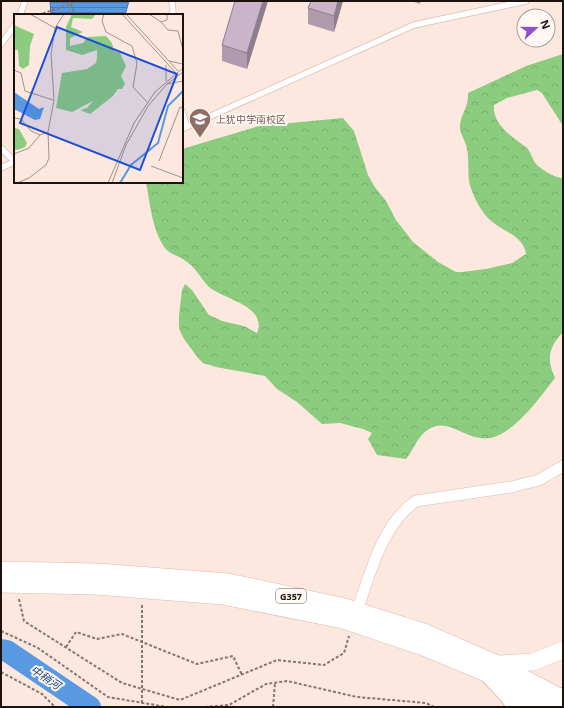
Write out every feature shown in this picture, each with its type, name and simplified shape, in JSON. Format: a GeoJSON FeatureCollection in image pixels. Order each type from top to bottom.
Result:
{"type":"FeatureCollection","features":[{"type":"Feature","properties":{"kind":"highway"},"geometry":{"type":"LineString","coordinates":[[494,669],[518,707]]}},
{"type":"Feature","properties":{"kind":"main road","name":"G357"},"geometry":{"type":"LineString","coordinates":[[1,570],[98,572],[228,582],[355,617],[423,647],[494,669],[558,701]]}},
{"type":"Feature","properties":{"kind":"main road","name":"G357"},"geometry":{"type":"LineString","coordinates":[[8,584],[96,586],[223,596],[355,617]]}},
{"type":"Feature","properties":{"kind":"main road"},"geometry":{"type":"LineString","coordinates":[[494,669],[532,662],[563,650]]}},
{"type":"Feature","properties":{"kind":"street"},"geometry":{"type":"LineString","coordinates":[[355,617],[377,551],[406,508],[416,501],[510,487],[539,480],[563,466]]}},
{"type":"Feature","properties":{"kind":"lane"},"geometry":{"type":"LineString","coordinates":[[20,14],[26,1]]}},
{"type":"Feature","properties":{"kind":"lane"},"geometry":{"type":"LineString","coordinates":[[172,1],[173,14]]}},
{"type":"Feature","properties":{"kind":"lane"},"geometry":{"type":"LineString","coordinates":[[183,116],[185,128],[414,25],[526,1]]}},
{"type":"Feature","properties":{"kind":"lane"},"geometry":{"type":"LineString","coordinates":[[1,44],[14,26]]}},
{"type":"Feature","properties":{"kind":"lane"},"geometry":{"type":"LineString","coordinates":[[1,148],[14,162],[1,168]]}},
{"type":"Feature","properties":{"kind":"path"},"geometry":{"type":"LineString","coordinates":[[72,1],[71,4],[75,14]]}},
{"type":"Feature","properties":{"kind":"path"},"geometry":{"type":"LineString","coordinates":[[41,14],[71,4]]}},
{"type":"Feature","properties":{"kind":"path"},"geometry":{"type":"LineString","coordinates":[[8,584],[24,621],[122,683],[180,700],[277,660],[324,665],[344,653],[355,617]]}},
{"type":"Feature","properties":{"kind":"path"},"geometry":{"type":"LineString","coordinates":[[142,589],[142,703]]}},
{"type":"Feature","properties":{"kind":"path"},"geometry":{"type":"LineString","coordinates":[[1,631],[38,648],[108,697],[167,707]]}},
{"type":"Feature","properties":{"kind":"path"},"geometry":{"type":"LineString","coordinates":[[66,647],[76,632],[97,639],[122,634],[197,664],[233,656],[242,675]]}},
{"type":"Feature","properties":{"kind":"path"},"geometry":{"type":"LineString","coordinates":[[1,672],[42,694],[55,707]]}},
{"type":"Feature","properties":{"kind":"path"},"geometry":{"type":"LineString","coordinates":[[206,707],[229,705],[266,684],[287,681],[357,697],[426,703],[434,707]]}},
{"type":"Feature","properties":{"kind":"path"},"geometry":{"type":"LineString","coordinates":[[273,707],[275,683]]}},
{"type":"Feature","properties":{"kind":"green space"},"geometry":{"type":"Polygon","coordinates":[[[563,54],[563,126],[542,93],[537,90],[507,98],[494,105],[494,112],[496,119],[504,130],[530,151],[536,164],[556,177],[563,178],[563,332],[552,348],[550,354],[550,365],[555,378],[520,420],[503,433],[494,437],[484,438],[474,437],[447,426],[430,428],[421,436],[406,459],[377,455],[368,439],[372,433],[340,423],[322,424],[297,402],[277,389],[265,376],[216,367],[203,363],[198,358],[184,339],[179,329],[182,290],[185,284],[192,290],[209,315],[222,321],[244,326],[257,333],[259,324],[256,316],[250,310],[242,304],[209,287],[190,264],[166,250],[160,240],[152,216],[146,183],[183,183],[183,149],[259,126],[343,118],[354,131],[368,175],[374,186],[386,201],[396,220],[413,242],[438,262],[456,272],[486,269],[512,263],[526,254],[524,248],[517,238],[490,220],[475,199],[469,181],[468,154],[461,134],[460,124],[467,103],[468,93],[526,66],[563,54]]]}},
{"type":"Feature","properties":{"kind":"water"},"geometry":{"type":"Polygon","coordinates":[[[50,1],[129,1],[125,14],[51,14],[50,1]]]}},
{"type":"Feature","properties":{"kind":"building"},"geometry":{"type":"Polygon","coordinates":[[[235,1],[263,1],[247,53],[222,45],[235,1]]]}},
{"type":"Feature","properties":{"kind":"building"},"geometry":{"type":"Polygon","coordinates":[[[311,1],[338,1],[334,16],[308,8],[311,1]]]}},
{"type":"Feature","properties":{"kind":"waterway","name":"中稍河"},"geometry":{"type":"LineString","coordinates":[[1,650],[7,651],[90,707]]}},
{"type":"Feature","properties":{"kind":"place","name":"上犹中学南校区"},"geometry":{"type":"Point","coordinates":[200,138]}}]}
